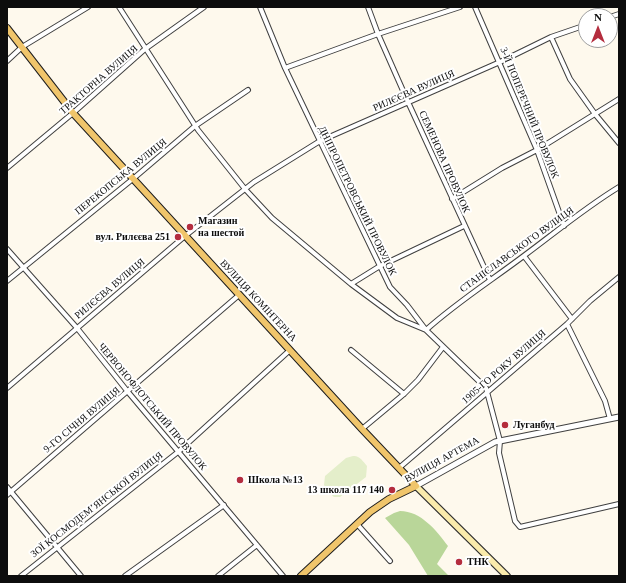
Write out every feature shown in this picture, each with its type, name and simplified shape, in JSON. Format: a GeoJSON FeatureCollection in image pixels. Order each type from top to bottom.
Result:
{"type":"FeatureCollection","features":[{"type":"Feature","properties":{"kind":"main road","name":"ВУЛИЦЯ КОМІНТЕРНА"},"geometry":{"type":"LineString","coordinates":[[7,28],[73,113],[134,178],[185,236],[362,429],[416,486],[507,576]]}},
{"type":"Feature","properties":{"kind":"main road","name":"ВУЛИЦЯ АРТЕМА"},"geometry":{"type":"LineString","coordinates":[[301,576],[370,512],[416,486]]}},
{"type":"Feature","properties":{"kind":"street"},"geometry":{"type":"LineString","coordinates":[[7,61],[22,47],[88,7]]}},
{"type":"Feature","properties":{"kind":"street"},"geometry":{"type":"LineString","coordinates":[[119,7],[145,50],[195,126],[245,189],[272,218],[351,284],[397,318],[426,330],[486,388],[500,441],[499,453],[515,521],[520,527],[619,504]]}},
{"type":"Feature","properties":{"kind":"street","name":"ТРАКТОРНА ВУЛИЦЯ"},"geometry":{"type":"LineString","coordinates":[[7,168],[145,50],[204,7]]}},
{"type":"Feature","properties":{"kind":"street","name":"ДНІПРОПЕТРОВСЬКИЙ ПРОВУЛОК"},"geometry":{"type":"LineString","coordinates":[[260,7],[286,68],[390,287],[407,305],[426,330]]}},
{"type":"Feature","properties":{"kind":"street","name":"СЕМЕНОВА ПРОВУЛОК"},"geometry":{"type":"LineString","coordinates":[[368,7],[378,34],[408,102],[490,280]]}},
{"type":"Feature","properties":{"kind":"street"},"geometry":{"type":"LineString","coordinates":[[286,68],[378,34],[460,7]]}},
{"type":"Feature","properties":{"kind":"street","name":"3-Й ПОПЕРЕЧНИЙ ПРОВУЛОК"},"geometry":{"type":"LineString","coordinates":[[475,7],[537,150],[564,226]]}},
{"type":"Feature","properties":{"kind":"street","name":"РИЛЄЄВА ВУЛИЦЯ"},"geometry":{"type":"LineString","coordinates":[[7,388],[185,236],[226,206],[254,182],[320,140],[500,62],[551,37],[578,28]]}},
{"type":"Feature","properties":{"kind":"street"},"geometry":{"type":"LineString","coordinates":[[551,37],[570,79],[595,114],[619,143]]}},
{"type":"Feature","properties":{"kind":"street","name":"ПЕРЕКОПСЬКА ВУЛИЦЯ"},"geometry":{"type":"LineString","coordinates":[[7,281],[134,178],[195,126],[248,90]]}},
{"type":"Feature","properties":{"kind":"street"},"geometry":{"type":"LineString","coordinates":[[452,199],[502,168],[537,150],[619,99]]}},
{"type":"Feature","properties":{"kind":"street","name":"СТАНІСЛАВСЬКОГО ВУЛИЦЯ"},"geometry":{"type":"LineString","coordinates":[[426,330],[448,310],[524,256],[600,199],[619,187]]}},
{"type":"Feature","properties":{"kind":"street"},"geometry":{"type":"LineString","coordinates":[[351,284],[380,266],[464,226]]}},
{"type":"Feature","properties":{"kind":"street","name":"ЧЕРВОНОФЛОТСЬКИЙ ПРОВУЛОК"},"geometry":{"type":"LineString","coordinates":[[7,249],[77,328],[128,392],[224,504],[283,576]]}},
{"type":"Feature","properties":{"kind":"street"},"geometry":{"type":"LineString","coordinates":[[524,256],[572,319]]}},
{"type":"Feature","properties":{"kind":"street","name":"1905-ГО РОКУ ВУЛИЦЯ"},"geometry":{"type":"LineString","coordinates":[[399,468],[567,324],[619,277]]}},
{"type":"Feature","properties":{"kind":"street","name":"9-ГО СІЧНЯ ВУЛИЦЯ"},"geometry":{"type":"LineString","coordinates":[[9,493],[240,295]]}},
{"type":"Feature","properties":{"kind":"street"},"geometry":{"type":"LineString","coordinates":[[567,324],[605,401],[610,419]]}},
{"type":"Feature","properties":{"kind":"street"},"geometry":{"type":"LineString","coordinates":[[362,429],[404,394],[418,380],[443,347]]}},
{"type":"Feature","properties":{"kind":"street","name":"ЗОЇ КОСМОДЕМ’ЯНСЬКОЇ ВУЛИЦЯ"},"geometry":{"type":"LineString","coordinates":[[21,576],[178,452],[290,350]]}},
{"type":"Feature","properties":{"kind":"street"},"geometry":{"type":"LineString","coordinates":[[352,350],[404,394]]}},
{"type":"Feature","properties":{"kind":"street","name":"ВУЛИЦЯ АРТЕМА"},"geometry":{"type":"LineString","coordinates":[[416,486],[494,442],[619,417]]}},
{"type":"Feature","properties":{"kind":"street"},"geometry":{"type":"LineString","coordinates":[[7,487],[9,493],[81,576]]}},
{"type":"Feature","properties":{"kind":"street"},"geometry":{"type":"LineString","coordinates":[[125,576],[224,504]]}},
{"type":"Feature","properties":{"kind":"street"},"geometry":{"type":"LineString","coordinates":[[357,524],[390,561]]}},
{"type":"Feature","properties":{"kind":"street"},"geometry":{"type":"LineString","coordinates":[[218,576],[257,544]]}},
{"type":"Feature","properties":{"kind":"green space"},"geometry":{"type":"Polygon","coordinates":[[[353,456],[359,457],[367,466],[366,477],[340,497],[334,497],[328,492],[324,485],[325,476],[346,458],[353,456]]]}},
{"type":"Feature","properties":{"kind":"green space"},"geometry":{"type":"Polygon","coordinates":[[[400,511],[415,514],[422,518],[434,528],[444,540],[448,546],[437,564],[449,576],[428,576],[409,545],[385,518],[400,511]]]}},
{"type":"Feature","properties":{"kind":"place","name":"Магазин на шестой"},"geometry":{"type":"Point","coordinates":[190,227]}},
{"type":"Feature","properties":{"kind":"place","name":"вул. Рилєєва 251"},"geometry":{"type":"Point","coordinates":[178,237]}},
{"type":"Feature","properties":{"kind":"place","name":"Луганбуд"},"geometry":{"type":"Point","coordinates":[505,425]}},
{"type":"Feature","properties":{"kind":"place","name":"Школа №13"},"geometry":{"type":"Point","coordinates":[240,480]}},
{"type":"Feature","properties":{"kind":"place","name":"13 школа 117 140"},"geometry":{"type":"Point","coordinates":[392,490]}},
{"type":"Feature","properties":{"kind":"place","name":"ТНК"},"geometry":{"type":"Point","coordinates":[459,562]}}]}
